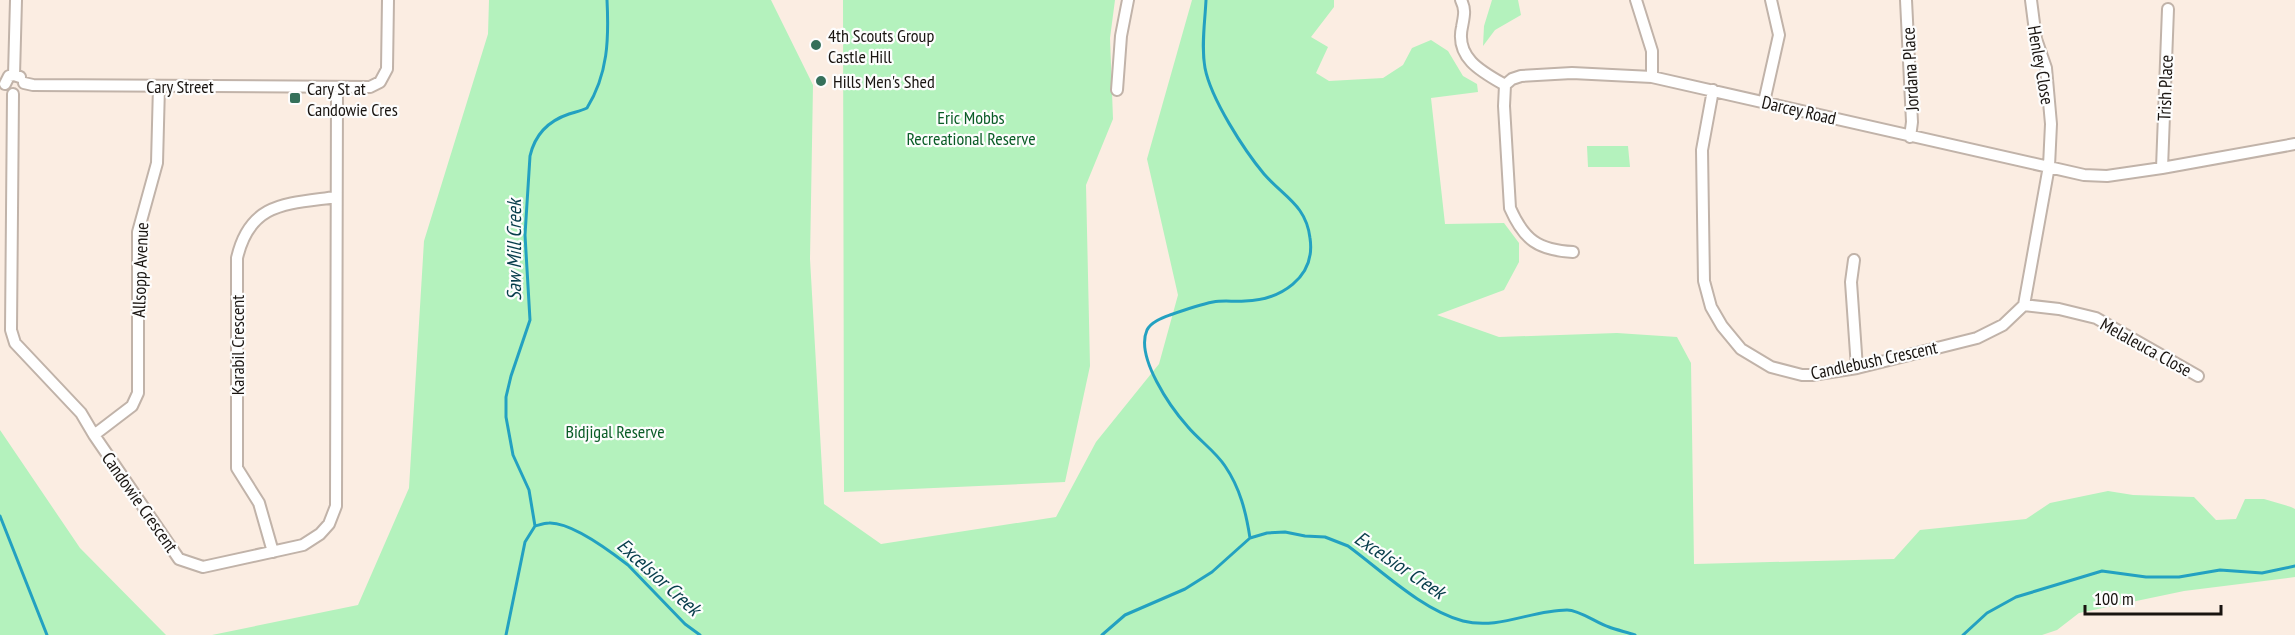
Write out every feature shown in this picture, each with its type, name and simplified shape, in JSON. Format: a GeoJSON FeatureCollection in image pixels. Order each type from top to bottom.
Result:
{"type":"FeatureCollection","features":[{"type":"Feature","properties":{"kind":"street"},"geometry":{"type":"LineString","coordinates":[[14,75],[16,0]]}},
{"type":"Feature","properties":{"kind":"street","name":"Cary Street"},"geometry":{"type":"LineString","coordinates":[[24,83],[33,85],[370,87],[380,82],[387,69],[388,0]]}},
{"type":"Feature","properties":{"kind":"street"},"geometry":{"type":"LineString","coordinates":[[1117,90],[1121,36],[1128,0]]}},
{"type":"Feature","properties":{"kind":"street"},"geometry":{"type":"LineString","coordinates":[[1461,0],[1466,15],[1461,29],[1461,42],[1466,56],[1476,68],[1505,86],[1504,106],[1510,208],[1521,229],[1534,243],[1554,251],[1573,252]]}},
{"type":"Feature","properties":{"kind":"street"},"geometry":{"type":"LineString","coordinates":[[1636,0],[1652,51],[1652,77]]}},
{"type":"Feature","properties":{"kind":"street"},"geometry":{"type":"LineString","coordinates":[[1764,102],[1779,35],[1771,0]]}},
{"type":"Feature","properties":{"kind":"street","name":"Jordana Place"},"geometry":{"type":"LineString","coordinates":[[1906,0],[1912,122],[1910,137]]}},
{"type":"Feature","properties":{"kind":"street","name":"Henley Close"},"geometry":{"type":"LineString","coordinates":[[2031,0],[2036,39],[2046,68],[2051,124],[2049,166]]}},
{"type":"Feature","properties":{"kind":"street","name":"Trish Place"},"geometry":{"type":"LineString","coordinates":[[2163,168],[2168,9]]}},
{"type":"Feature","properties":{"kind":"street","name":"Darcey Road"},"geometry":{"type":"LineString","coordinates":[[1505,86],[1512,79],[1521,76],[1572,73],[1652,77],[2084,175],[2107,176],[2163,168],[2295,144]]}},
{"type":"Feature","properties":{"kind":"street"},"geometry":{"type":"LineString","coordinates":[[14,75],[22,79],[24,83],[20,92],[14,94],[7,91],[2,84],[9,76],[14,75]]}},
{"type":"Feature","properties":{"kind":"street","name":"Allsopp Avenue"},"geometry":{"type":"LineString","coordinates":[[94,435],[132,406],[138,393],[138,232],[155,177],[159,86]]}},
{"type":"Feature","properties":{"kind":"street","name":"Candowie Crescent"},"geometry":{"type":"LineString","coordinates":[[14,94],[11,330],[15,343],[81,413],[179,559],[203,567],[303,545],[320,534],[329,524],[336,506],[337,88]]}},
{"type":"Feature","properties":{"kind":"street","name":"Candlebush Crescent"},"geometry":{"type":"LineString","coordinates":[[1713,90],[1702,150],[1704,281],[1711,307],[1722,327],[1741,349],[1771,367],[1802,375],[1812,375],[1857,368],[1977,338],[2003,325],[2024,305]]}},
{"type":"Feature","properties":{"kind":"street"},"geometry":{"type":"LineString","coordinates":[[2024,305],[2049,166]]}},
{"type":"Feature","properties":{"kind":"street","name":"Karabil Crescent"},"geometry":{"type":"LineString","coordinates":[[273,552],[259,503],[237,468],[237,258],[242,238],[260,214],[293,203],[336,197]]}},
{"type":"Feature","properties":{"kind":"street"},"geometry":{"type":"LineString","coordinates":[[1854,260],[1851,282],[1857,368]]}},
{"type":"Feature","properties":{"kind":"street","name":"Melaleuca Close"},"geometry":{"type":"LineString","coordinates":[[2024,305],[2059,309],[2096,318],[2198,376]]}},
{"type":"Feature","properties":{"kind":"green space","name":"Bidjigal Reserve"},"geometry":{"type":"Polygon","coordinates":[[[489,0],[771,0],[813,85],[810,259],[824,504],[881,544],[1056,517],[1096,442],[1159,364],[1178,295],[1147,159],[1192,0],[1334,0],[1334,7],[1311,37],[1328,47],[1316,73],[1329,81],[1383,78],[1403,65],[1412,48],[1431,40],[1448,51],[1463,76],[1477,84],[1478,92],[1431,98],[1445,224],[1504,223],[1519,243],[1519,262],[1504,290],[1437,315],[1499,337],[1617,333],[1677,337],[1691,363],[1694,564],[1894,559],[1920,530],[2026,519],[2050,503],[2108,491],[2133,495],[2194,497],[2216,520],[2236,519],[2245,499],[2264,499],[2291,507],[2295,509],[2295,577],[2184,591],[2079,613],[2057,630],[2042,635],[212,635],[358,605],[409,488],[424,241],[488,34],[489,0]]]}},
{"type":"Feature","properties":{"kind":"green space","name":"Eric Mobbs Recreational Reserve"},"geometry":{"type":"Polygon","coordinates":[[[843,0],[1115,0],[1110,38],[1113,119],[1086,185],[1090,366],[1065,482],[844,492],[843,0]]]}},
{"type":"Feature","properties":{"kind":"green space"},"geometry":{"type":"Polygon","coordinates":[[[1492,0],[1518,0],[1521,15],[1495,30],[1483,46],[1484,26],[1492,0]]]}},
{"type":"Feature","properties":{"kind":"green space"},"geometry":{"type":"Polygon","coordinates":[[[1587,146],[1628,146],[1630,167],[1588,167],[1587,146]]]}},
{"type":"Feature","properties":{"kind":"green space"},"geometry":{"type":"Polygon","coordinates":[[[0,430],[80,548],[166,635],[0,635],[0,430]]]}},
{"type":"Feature","properties":{"kind":"waterway","name":"Saw Mill Creek"},"geometry":{"type":"LineString","coordinates":[[535,526],[529,490],[513,455],[506,417],[506,397],[511,376],[530,320],[525,235],[530,156],[535,141],[544,129],[555,120],[587,108],[594,95],[606,56],[607,0]]}},
{"type":"Feature","properties":{"kind":"waterway"},"geometry":{"type":"LineString","coordinates":[[1206,0],[1203,43],[1208,80],[1229,124],[1256,164],[1293,202],[1304,217],[1310,238],[1310,252],[1307,265],[1301,275],[1283,291],[1258,300],[1221,301],[1196,306],[1157,321],[1147,330],[1146,354],[1150,368],[1164,395],[1192,432],[1217,456],[1230,474],[1242,500],[1250,538]]}},
{"type":"Feature","properties":{"kind":"waterway"},"geometry":{"type":"LineString","coordinates":[[0,516],[47,635]]}},
{"type":"Feature","properties":{"kind":"waterway","name":"Excelsior Creek"},"geometry":{"type":"LineString","coordinates":[[506,635],[525,542],[535,526],[549,523],[569,527],[611,552],[628,565],[685,624],[700,635]]}},
{"type":"Feature","properties":{"kind":"waterway","name":"Excelsior Creek"},"geometry":{"type":"LineString","coordinates":[[1102,635],[1125,615],[1185,589],[1212,572],[1250,538],[1267,533],[1285,532],[1325,537],[1348,546],[1418,599],[1448,616],[1463,621],[1490,623],[1567,610],[1635,635]]}},
{"type":"Feature","properties":{"kind":"waterway"},"geometry":{"type":"LineString","coordinates":[[1963,635],[1987,613],[2016,597],[2102,571],[2146,577],[2179,577],[2220,570],[2262,573],[2295,566]]}},
{"type":"Feature","properties":{"kind":"place","name":"4th Scouts Group Castle Hill"},"geometry":{"type":"Point","coordinates":[816,45]}},
{"type":"Feature","properties":{"kind":"place","name":"Hills Men's Shed"},"geometry":{"type":"Point","coordinates":[821,81]}},
{"type":"Feature","properties":{"kind":"place","name":"Cary St at Candowie Cres"},"geometry":{"type":"Point","coordinates":[295,98]}}]}
